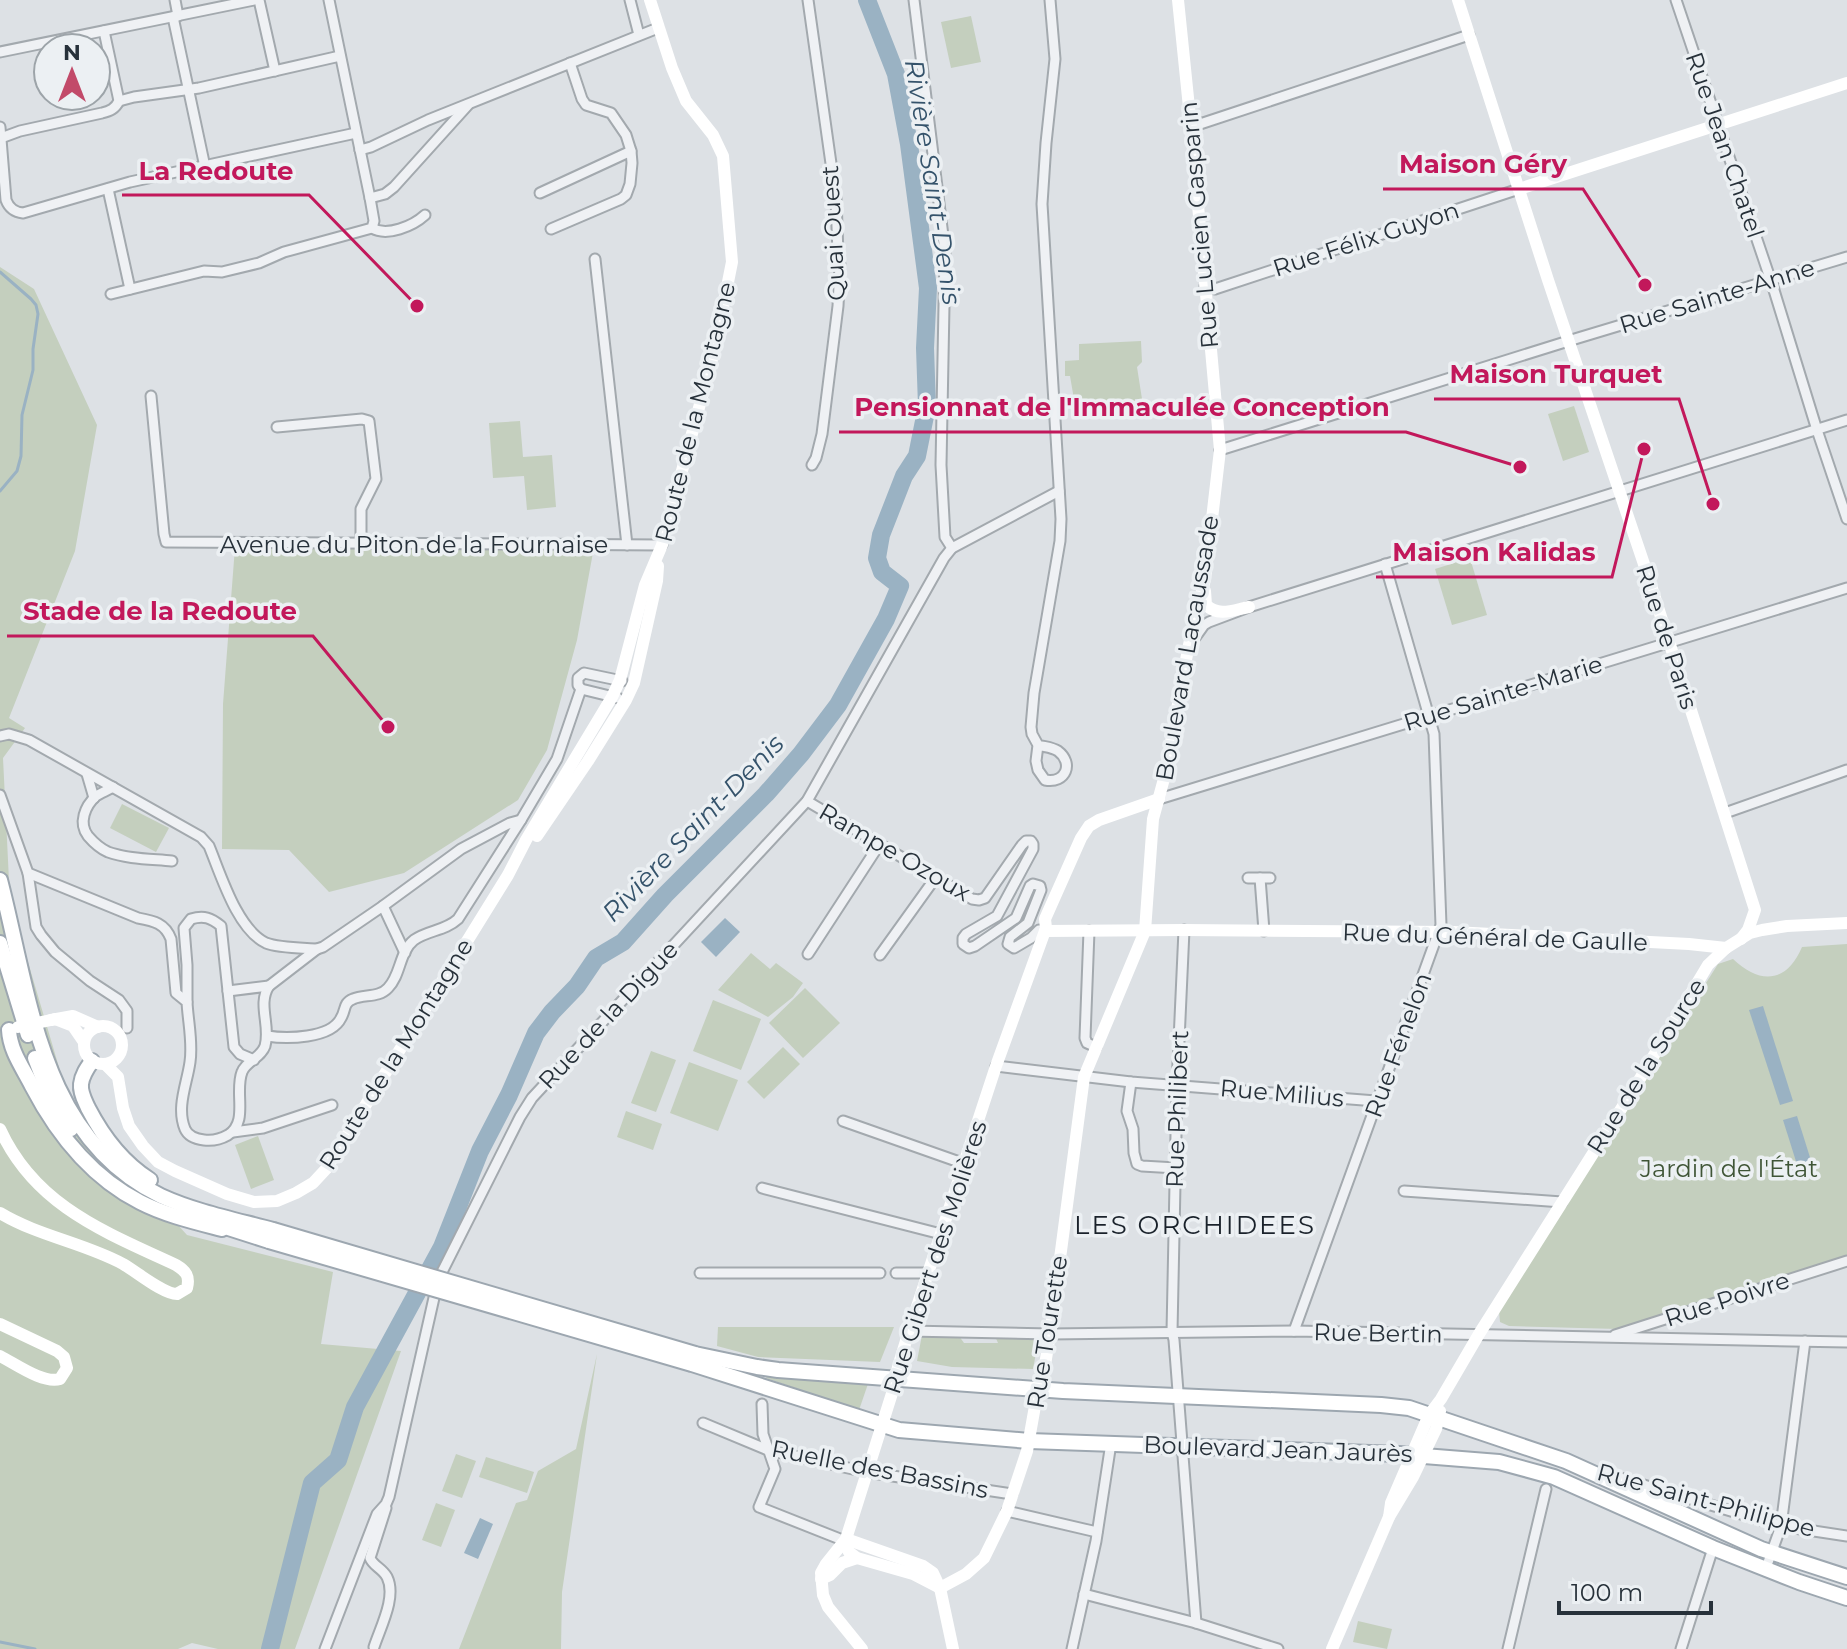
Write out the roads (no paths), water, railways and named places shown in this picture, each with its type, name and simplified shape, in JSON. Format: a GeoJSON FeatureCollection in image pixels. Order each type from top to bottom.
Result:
{"type":"FeatureCollection","features":[{"type":"Feature","properties":{"kind":"main road","name":"Route de la Montagne"},"geometry":{"type":"LineString","coordinates":[[508,875],[550,819],[626,700],[645,585],[660,550],[714,352],[732,262],[723,156],[713,135],[686,101],[650,0]]}},
{"type":"Feature","properties":{"kind":"main road","name":"Rue Lucien Gasparin"},"geometry":{"type":"LineString","coordinates":[[1178,0],[1220,450]]}},
{"type":"Feature","properties":{"kind":"main road","name":"Rue de Paris"},"geometry":{"type":"LineString","coordinates":[[1458,0],[1755,910]]}},
{"type":"Feature","properties":{"kind":"main road","name":"Rue Félix Guyon"},"geometry":{"type":"LineString","coordinates":[[1519,189],[1847,83]]}},
{"type":"Feature","properties":{"kind":"main road","name":"Boulevard Lacaussade"},"geometry":{"type":"LineString","coordinates":[[1045,931],[1045,919],[1089,826],[1152,801],[1205,579],[1220,450]]}},
{"type":"Feature","properties":{"kind":"main road"},"geometry":{"type":"LineString","coordinates":[[1205,579],[1206,605],[1214,612],[1249,607]]}},
{"type":"Feature","properties":{"kind":"main road","name":"Route de la Montagne"},"geometry":{"type":"LineString","coordinates":[[98,1062],[115,1072],[129,1126],[158,1162],[227,1194],[254,1202],[277,1201],[313,1183],[326,1169],[508,875],[612,697],[627,682]]}},
{"type":"Feature","properties":{"kind":"main road","name":"Rue Tourette"},"geometry":{"type":"LineString","coordinates":[[940,1588],[966,1574],[984,1558],[1007,1511],[1029,1441],[1050,1334],[1084,1077],[1145,931],[1152,801]]}},
{"type":"Feature","properties":{"kind":"main road"},"geometry":{"type":"LineString","coordinates":[[0,880],[38,1038],[59,1090],[93,1144],[130,1179],[163,1197],[271,1236]]}},
{"type":"Feature","properties":{"kind":"main road"},"geometry":{"type":"LineString","coordinates":[[1741,939],[1755,910],[1787,926]]}},
{"type":"Feature","properties":{"kind":"main road"},"geometry":{"type":"LineString","coordinates":[[1741,939],[1750,933],[1787,926],[1847,923]]}},
{"type":"Feature","properties":{"kind":"main road","name":"Rue du Général de Gaulle"},"geometry":{"type":"LineString","coordinates":[[1045,931],[1440,932],[1726,948]]}},
{"type":"Feature","properties":{"kind":"main road","name":"Rue Gibert des Molières"},"geometry":{"type":"LineString","coordinates":[[821,1579],[826,1564],[845,1541],[928,1273],[996,1066],[1045,931]]}},
{"type":"Feature","properties":{"kind":"main road","name":"Rue de la Source"},"geometry":{"type":"LineString","coordinates":[[1332,1649],[1441,1399],[1708,965],[1741,939]]}},
{"type":"Feature","properties":{"kind":"main road"},"geometry":{"type":"LineString","coordinates":[[0,943],[51,1099],[83,1144],[103,1165],[128,1183],[164,1204],[203,1220],[271,1236],[694,1359]]}},
{"type":"Feature","properties":{"kind":"main road"},"geometry":{"type":"LineString","coordinates":[[53,1020],[73,1026],[84,1042],[85,1053],[98,1062],[112,1062],[120,1054],[121,1043],[117,1033],[109,1027],[98,1027],[73,1016],[53,1020],[9,1030],[8,1054],[65,1140],[92,1169],[141,1202],[177,1216],[271,1236]]}},
{"type":"Feature","properties":{"kind":"main road"},"geometry":{"type":"LineString","coordinates":[[84,1042],[89,1032],[98,1027]]}},
{"type":"Feature","properties":{"kind":"main road","name":"Route de la Montagne"},"geometry":{"type":"LineString","coordinates":[[120,1054],[126,1077],[122,1092]]}},
{"type":"Feature","properties":{"kind":"main road"},"geometry":{"type":"LineString","coordinates":[[98,1062],[82,1076],[85,1101],[99,1130],[138,1172],[167,1190],[271,1236]]}},
{"type":"Feature","properties":{"kind":"main road"},"geometry":{"type":"LineString","coordinates":[[0,1129],[25,1171],[59,1203],[77,1217],[184,1270],[188,1276],[187,1288],[177,1294],[166,1293],[116,1261],[28,1228],[0,1213]]}},
{"type":"Feature","properties":{"kind":"main road"},"geometry":{"type":"LineString","coordinates":[[0,1324],[57,1351],[64,1357],[67,1368],[60,1379],[54,1381],[0,1356]]}},
{"type":"Feature","properties":{"kind":"main road","name":"Boulevard Jean Jaurès"},"geometry":{"type":"LineString","coordinates":[[694,1359],[767,1368],[1038,1389],[1409,1408],[1566,1461],[1771,1553],[1847,1577]]}},
{"type":"Feature","properties":{"kind":"main road","name":"Boulevard Jean Jaurès"},"geometry":{"type":"LineString","coordinates":[[694,1359],[899,1430],[1029,1441],[1417,1455],[1499,1462],[1554,1477],[1713,1548],[1847,1598]]}},
{"type":"Feature","properties":{"kind":"main road"},"geometry":{"type":"LineString","coordinates":[[845,1541],[849,1552],[857,1558],[913,1574],[940,1588]]}},
{"type":"Feature","properties":{"kind":"main road"},"geometry":{"type":"LineString","coordinates":[[845,1541],[923,1566],[933,1573],[940,1588],[953,1649]]}},
{"type":"Feature","properties":{"kind":"main road"},"geometry":{"type":"LineString","coordinates":[[857,1558],[842,1563],[821,1579],[828,1607],[862,1649]]}},
{"type":"Feature","properties":{"kind":"street"},"geometry":{"type":"LineString","coordinates":[[175,0],[187,90],[205,167]]}},
{"type":"Feature","properties":{"kind":"street"},"geometry":{"type":"LineString","coordinates":[[0,52],[256,0],[275,71]]}},
{"type":"Feature","properties":{"kind":"street"},"geometry":{"type":"LineString","coordinates":[[329,0],[370,198],[374,221],[372,228]]}},
{"type":"Feature","properties":{"kind":"street"},"geometry":{"type":"LineString","coordinates":[[630,0],[639,35]]}},
{"type":"Feature","properties":{"kind":"street","name":"Quai Ouest"},"geometry":{"type":"LineString","coordinates":[[808,0],[836,199],[840,265],[822,434],[812,465]]}},
{"type":"Feature","properties":{"kind":"street"},"geometry":{"type":"LineString","coordinates":[[914,0],[945,252],[941,465],[945,537],[952,548]]}},
{"type":"Feature","properties":{"kind":"street"},"geometry":{"type":"LineString","coordinates":[[1038,745],[1031,727],[1034,693],[1060,541],[1042,204],[1055,59],[1050,0]]}},
{"type":"Feature","properties":{"kind":"street","name":"Rue Jean Chatel"},"geometry":{"type":"LineString","coordinates":[[1676,0],[1847,519]]}},
{"type":"Feature","properties":{"kind":"street"},"geometry":{"type":"LineString","coordinates":[[360,150],[658,28]]}},
{"type":"Feature","properties":{"kind":"street"},"geometry":{"type":"LineString","coordinates":[[104,31],[119,101]]}},
{"type":"Feature","properties":{"kind":"street"},"geometry":{"type":"LineString","coordinates":[[1191,127],[1469,35]]}},
{"type":"Feature","properties":{"kind":"street"},"geometry":{"type":"LineString","coordinates":[[1,138],[112,110],[119,101],[134,97],[187,90],[340,56]]}},
{"type":"Feature","properties":{"kind":"street"},"geometry":{"type":"LineString","coordinates":[[551,229],[626,195],[632,175],[631,151],[626,135],[611,113],[586,105],[570,63]]}},
{"type":"Feature","properties":{"kind":"street"},"geometry":{"type":"LineString","coordinates":[[370,198],[385,194],[471,103]]}},
{"type":"Feature","properties":{"kind":"street"},"geometry":{"type":"LineString","coordinates":[[428,120],[441,136]]}},
{"type":"Feature","properties":{"kind":"street"},"geometry":{"type":"LineString","coordinates":[[0,127],[6,200],[14,210],[23,213],[142,179],[356,133]]}},
{"type":"Feature","properties":{"kind":"street"},"geometry":{"type":"LineString","coordinates":[[540,193],[631,151]]}},
{"type":"Feature","properties":{"kind":"street"},"geometry":{"type":"LineString","coordinates":[[108,189],[130,289]]}},
{"type":"Feature","properties":{"kind":"street","name":"Rue Félix Guyon"},"geometry":{"type":"LineString","coordinates":[[1205,286],[1215,289],[1519,189]]}},
{"type":"Feature","properties":{"kind":"street"},"geometry":{"type":"LineString","coordinates":[[111,294],[204,271],[222,272],[259,263],[284,252],[372,228],[382,232],[410,226],[425,215]]}},
{"type":"Feature","properties":{"kind":"street","name":"Rue Sainte-Anne"},"geometry":{"type":"LineString","coordinates":[[1220,450],[1847,257]]}},
{"type":"Feature","properties":{"kind":"street"},"geometry":{"type":"LineString","coordinates":[[595,259],[627,545]]}},
{"type":"Feature","properties":{"kind":"street","name":"Avenue du Piton de la Fournaise"},"geometry":{"type":"LineString","coordinates":[[151,396],[166,542],[627,545],[660,550]]}},
{"type":"Feature","properties":{"kind":"street"},"geometry":{"type":"LineString","coordinates":[[277,427],[362,419],[369,421],[376,479],[361,509],[359,543]]}},
{"type":"Feature","properties":{"kind":"street"},"geometry":{"type":"LineString","coordinates":[[1188,649],[1204,625],[1249,607],[1847,420]]}},
{"type":"Feature","properties":{"kind":"street","name":"Rue de la Digue"},"geometry":{"type":"LineString","coordinates":[[325,1649],[377,1514],[386,1504],[438,1280],[520,1117],[541,1088],[807,801],[952,548],[1059,491]]}},
{"type":"Feature","properties":{"kind":"street","name":"Rue Fénelon"},"geometry":{"type":"LineString","coordinates":[[1294,1331],[1440,932],[1442,912],[1434,734],[1385,564]]}},
{"type":"Feature","properties":{"kind":"street","name":"Rue Sainte-Marie"},"geometry":{"type":"LineString","coordinates":[[1152,801],[1847,588]]}},
{"type":"Feature","properties":{"kind":"street"},"geometry":{"type":"LineString","coordinates":[[626,700],[581,689],[577,683],[584,673],[627,682]]}},
{"type":"Feature","properties":{"kind":"street"},"geometry":{"type":"LineString","coordinates":[[267,1036],[296,1038],[335,1026],[351,999],[375,995],[388,989],[405,953],[415,940],[458,919],[557,759],[581,689]]}},
{"type":"Feature","properties":{"kind":"street"},"geometry":{"type":"LineString","coordinates":[[0,736],[9,734],[29,740],[201,837],[209,846],[238,913],[254,934],[268,944],[317,949]]}},
{"type":"Feature","properties":{"kind":"street"},"geometry":{"type":"LineString","coordinates":[[1725,813],[1847,770]]}},
{"type":"Feature","properties":{"kind":"street"},"geometry":{"type":"LineString","coordinates":[[87,774],[94,798]]}},
{"type":"Feature","properties":{"kind":"street"},"geometry":{"type":"LineString","coordinates":[[113,787],[94,798],[83,818],[84,831],[104,851],[172,861]]}},
{"type":"Feature","properties":{"kind":"street"},"geometry":{"type":"LineString","coordinates":[[0,795],[28,873],[36,927],[55,952],[119,1000],[127,1011],[127,1028]]}},
{"type":"Feature","properties":{"kind":"street","name":"Rampe Ozoux"},"geometry":{"type":"LineString","coordinates":[[807,801],[972,899],[985,898],[1022,845],[1031,841],[1033,849],[997,916],[966,934],[963,944],[969,948],[975,946],[1016,918],[1030,886],[1037,883],[1041,890],[1028,923],[1010,937],[1008,944],[1014,948],[1039,930],[1045,931]]}},
{"type":"Feature","properties":{"kind":"street"},"geometry":{"type":"LineString","coordinates":[[233,1132],[240,1114],[242,1070],[264,1050],[267,1036],[263,1002],[269,986],[461,849],[521,820]]}},
{"type":"Feature","properties":{"kind":"street"},"geometry":{"type":"LineString","coordinates":[[808,954],[879,845]]}},
{"type":"Feature","properties":{"kind":"street"},"geometry":{"type":"LineString","coordinates":[[28,873],[138,918],[161,924],[171,939],[176,993],[187,1002]]}},
{"type":"Feature","properties":{"kind":"street"},"geometry":{"type":"LineString","coordinates":[[880,955],[936,877]]}},
{"type":"Feature","properties":{"kind":"street"},"geometry":{"type":"LineString","coordinates":[[1248,878],[1265,878],[1264,931]]}},
{"type":"Feature","properties":{"kind":"street"},"geometry":{"type":"LineString","coordinates":[[383,906],[405,953]]}},
{"type":"Feature","properties":{"kind":"street"},"geometry":{"type":"LineString","coordinates":[[254,1060],[240,1054],[234,1047],[221,926],[212,919],[191,919],[184,928],[190,1044],[182,1108],[185,1131],[204,1140],[223,1138],[233,1132],[263,1128],[332,1105]]}},
{"type":"Feature","properties":{"kind":"street","name":"Rue Philibert"},"geometry":{"type":"LineString","coordinates":[[1184,930],[1172,1332],[1196,1623]]}},
{"type":"Feature","properties":{"kind":"street"},"geometry":{"type":"LineString","coordinates":[[1089,931],[1085,1038],[1087,1043],[1096,1047]]}},
{"type":"Feature","properties":{"kind":"street"},"geometry":{"type":"LineString","coordinates":[[228,991],[269,986]]}},
{"type":"Feature","properties":{"kind":"street","name":"Rue Milius"},"geometry":{"type":"LineString","coordinates":[[996,1066],[1131,1082],[1376,1101]]}},
{"type":"Feature","properties":{"kind":"street"},"geometry":{"type":"LineString","coordinates":[[1131,1082],[1127,1111],[1133,1129],[1137,1164],[1176,1168]]}},
{"type":"Feature","properties":{"kind":"street"},"geometry":{"type":"LineString","coordinates":[[843,1121],[965,1164]]}},
{"type":"Feature","properties":{"kind":"street"},"geometry":{"type":"LineString","coordinates":[[762,1188],[941,1234]]}},
{"type":"Feature","properties":{"kind":"street"},"geometry":{"type":"LineString","coordinates":[[1404,1191],[1562,1202]]}},
{"type":"Feature","properties":{"kind":"street","name":"Rue Poivre"},"geometry":{"type":"LineString","coordinates":[[1607,1337],[1847,1261]]}},
{"type":"Feature","properties":{"kind":"street"},"geometry":{"type":"LineString","coordinates":[[700,1273],[880,1273]]}},
{"type":"Feature","properties":{"kind":"street"},"geometry":{"type":"LineString","coordinates":[[896,1273],[928,1273]]}},
{"type":"Feature","properties":{"kind":"street","name":"Rue Bertin"},"geometry":{"type":"LineString","coordinates":[[909,1331],[1050,1334],[1294,1331],[1847,1342]]}},
{"type":"Feature","properties":{"kind":"street"},"geometry":{"type":"LineString","coordinates":[[1766,1568],[1781,1526],[1805,1341]]}},
{"type":"Feature","properties":{"kind":"street"},"geometry":{"type":"LineString","coordinates":[[762,1404],[763,1434],[775,1469],[759,1507],[845,1541]]}},
{"type":"Feature","properties":{"kind":"street","name":"Ruelle des Bassins"},"geometry":{"type":"LineString","coordinates":[[703,1423],[768,1450],[866,1472],[1012,1494]]}},
{"type":"Feature","properties":{"kind":"street"},"geometry":{"type":"LineString","coordinates":[[1072,1649],[1097,1532],[1111,1443]]}},
{"type":"Feature","properties":{"kind":"street","name":"Rue Saint-Philippe"},"geometry":{"type":"LineString","coordinates":[[1566,1461],[1781,1526],[1847,1536]]}},
{"type":"Feature","properties":{"kind":"street"},"geometry":{"type":"LineString","coordinates":[[1508,1649],[1546,1489]]}},
{"type":"Feature","properties":{"kind":"street"},"geometry":{"type":"LineString","coordinates":[[374,1647],[391,1596],[388,1578],[372,1564],[370,1558],[386,1504]]}},
{"type":"Feature","properties":{"kind":"street"},"geometry":{"type":"LineString","coordinates":[[1007,1511],[1097,1532]]}},
{"type":"Feature","properties":{"kind":"street"},"geometry":{"type":"LineString","coordinates":[[1681,1649],[1713,1548]]}},
{"type":"Feature","properties":{"kind":"street"},"geometry":{"type":"LineString","coordinates":[[1084,1594],[1196,1623],[1278,1649]]}},
{"type":"Feature","properties":{"kind":"water"},"geometry":{"type":"Polygon","coordinates":[[[725,918],[740,932],[716,957],[701,942],[725,918]]]}},
{"type":"Feature","properties":{"kind":"water"},"geometry":{"type":"Polygon","coordinates":[[[1763,1006],[1793,1101],[1780,1105],[1749,1010],[1763,1006]]]}},
{"type":"Feature","properties":{"kind":"water"},"geometry":{"type":"Polygon","coordinates":[[[1797,1116],[1814,1170],[1800,1174],[1783,1120],[1797,1116]]]}},
{"type":"Feature","properties":{"kind":"water"},"geometry":{"type":"Polygon","coordinates":[[[480,1518],[493,1524],[478,1559],[464,1553],[480,1518]]]}},
{"type":"Feature","properties":{"kind":"waterway","name":"Rivière Saint-Denis"},"geometry":{"type":"LineString","coordinates":[[270,1649],[312,1483],[338,1460],[355,1407],[442,1247],[480,1151],[536,1033],[577,986],[596,958],[623,942],[801,754],[838,705],[886,619],[900,586],[882,572],[877,558],[881,535],[904,476],[917,456],[927,406],[925,348],[928,288],[909,144],[896,74],[867,0]]}},
{"type":"Feature","properties":{"kind":"waterway"},"geometry":{"type":"LineString","coordinates":[[0,272],[31,299],[38,314],[33,370],[22,415],[21,456],[17,471],[0,491]]}},
{"type":"Feature","properties":{"kind":"waterway"},"geometry":{"type":"LineString","coordinates":[[0,1642],[35,1649]]}},
{"type":"Feature","properties":{"kind":"place","name":"Maison Géry"},"geometry":{"type":"Point","coordinates":[1645,285]}},
{"type":"Feature","properties":{"kind":"place","name":"La Redoute"},"geometry":{"type":"Point","coordinates":[417,306]}},
{"type":"Feature","properties":{"kind":"place","name":"Maison Kalidas"},"geometry":{"type":"Point","coordinates":[1644,449]}},
{"type":"Feature","properties":{"kind":"place","name":"Pensionnat de l'Immaculée Conception"},"geometry":{"type":"Point","coordinates":[1520,467]}},
{"type":"Feature","properties":{"kind":"place","name":"Maison Turquet"},"geometry":{"type":"Point","coordinates":[1713,504]}},
{"type":"Feature","properties":{"kind":"place","name":"Stade de la Redoute"},"geometry":{"type":"Point","coordinates":[388,727]}},
{"type":"Feature","properties":{"kind":"district","name":"LES ORCHIDEES"},"geometry":{"type":"Point","coordinates":[1195,1225]}},
{"type":"Feature","properties":{"kind":"park label","name":"Jardin de l'État"},"geometry":{"type":"Point","coordinates":[1729,1168]}}]}
